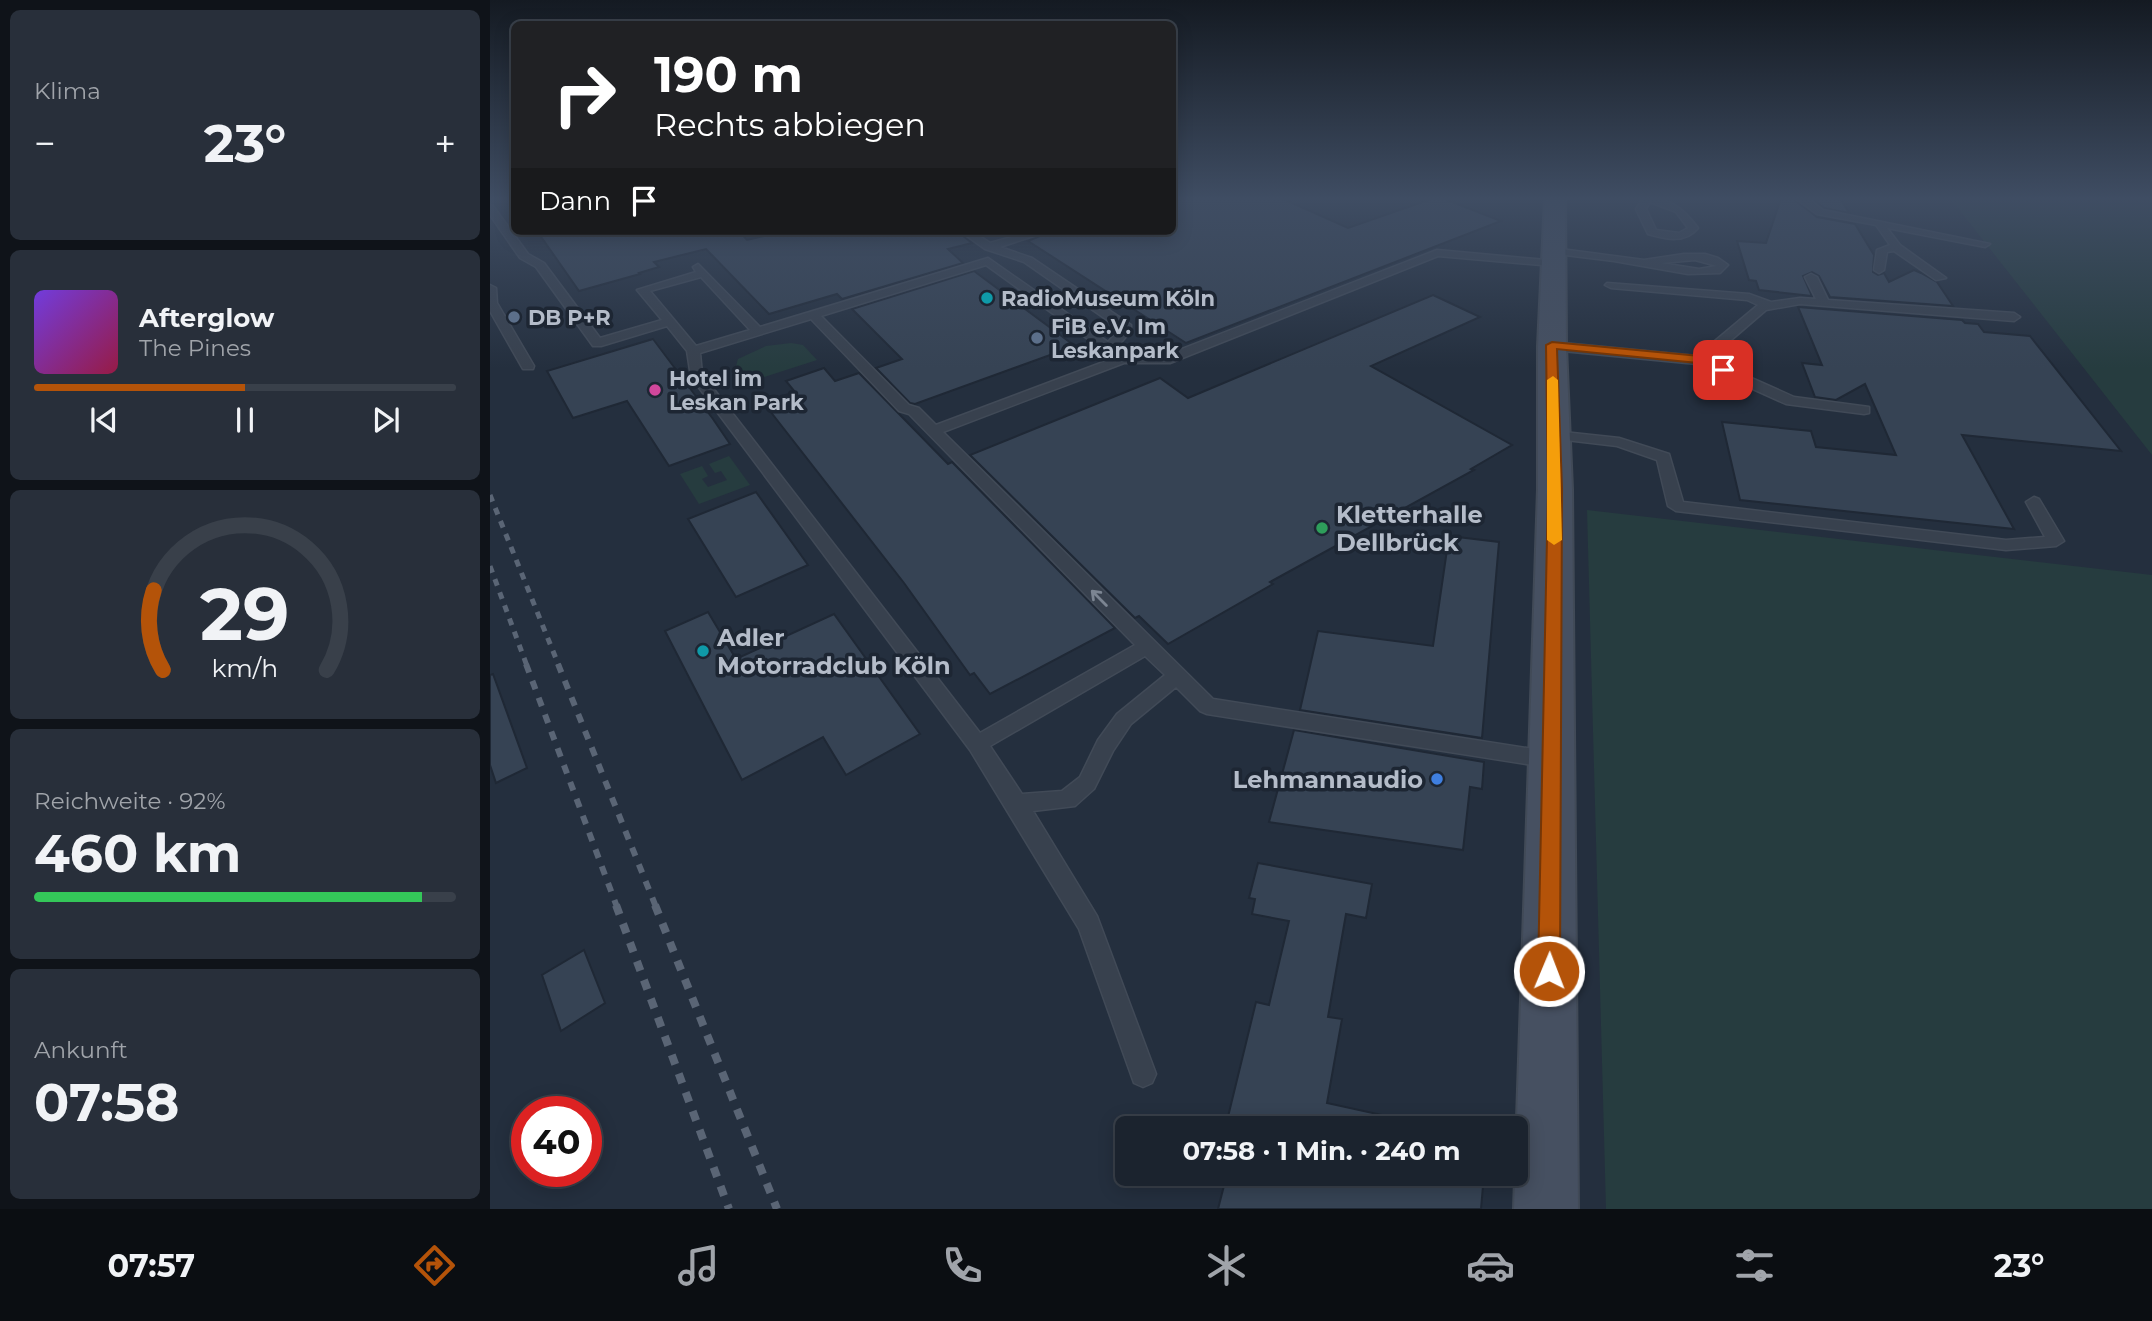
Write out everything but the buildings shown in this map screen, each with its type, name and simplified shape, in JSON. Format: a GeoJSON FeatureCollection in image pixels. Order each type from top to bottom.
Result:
{"type":"FeatureCollection","features":[{"type":"Feature","properties":{"kind":"street"},"geometry":{"type":"LineString","coordinates":[[1546,1209],[1552,760],[1553,257]]}},
{"type":"Feature","properties":{"kind":"lane"},"geometry":{"type":"LineString","coordinates":[[523,254],[540,265],[597,343],[669,322]]}},
{"type":"Feature","properties":{"kind":"lane"},"geometry":{"type":"LineString","coordinates":[[988,254],[988,261]]}},
{"type":"Feature","properties":{"kind":"lane"},"geometry":{"type":"LineString","coordinates":[[1011,254],[1028,260],[1127,328],[1108,349]]}},
{"type":"Feature","properties":{"kind":"lane"},"geometry":{"type":"LineString","coordinates":[[934,432],[1123,359],[1166,360],[1433,254]]}},
{"type":"Feature","properties":{"kind":"lane"},"geometry":{"type":"LineString","coordinates":[[1478,254],[1553,257],[1587,254]]}},
{"type":"Feature","properties":{"kind":"lane"},"geometry":{"type":"LineString","coordinates":[[1594,254],[1643,263],[1706,273],[1720,270],[1723,265],[1715,259],[1702,256],[1643,263]]}},
{"type":"Feature","properties":{"kind":"lane"},"geometry":{"type":"LineString","coordinates":[[1879,270],[1881,254]]}},
{"type":"Feature","properties":{"kind":"lane"},"geometry":{"type":"LineString","coordinates":[[1907,254],[1940,278]]}},
{"type":"Feature","properties":{"kind":"lane"},"geometry":{"type":"LineString","coordinates":[[988,261],[1123,359]]}},
{"type":"Feature","properties":{"kind":"lane"},"geometry":{"type":"LineString","coordinates":[[692,351],[988,261]]}},
{"type":"Feature","properties":{"kind":"lane"},"geometry":{"type":"LineString","coordinates":[[758,331],[700,270],[643,290],[692,351],[696,374],[977,744],[1016,803],[1088,924],[1143,1074]]}},
{"type":"Feature","properties":{"kind":"lane"},"geometry":{"type":"LineString","coordinates":[[1811,277],[1823,302]]}},
{"type":"Feature","properties":{"kind":"lane"},"geometry":{"type":"LineString","coordinates":[[1611,285],[1749,297],[1771,306]]}},
{"type":"Feature","properties":{"kind":"lane"},"geometry":{"type":"LineString","coordinates":[[490,288],[491,303],[528,366]]}},
{"type":"Feature","properties":{"kind":"lane"},"geometry":{"type":"LineString","coordinates":[[1700,360],[1762,307],[1800,301],[2014,317]]}},
{"type":"Feature","properties":{"kind":"lane"},"geometry":{"type":"LineString","coordinates":[[813,314],[904,408],[914,411],[1207,706],[1552,760]]}},
{"type":"Feature","properties":{"kind":"lane"},"geometry":{"type":"LineString","coordinates":[[1552,345],[1700,360],[1791,401],[1864,410]]}},
{"type":"Feature","properties":{"kind":"lane"},"geometry":{"type":"LineString","coordinates":[[1554,435],[1619,442],[1664,457],[1676,506],[2006,545],[2056,541],[2034,502]]}},
{"type":"Feature","properties":{"kind":"lane"},"geometry":{"type":"LineString","coordinates":[[977,744],[1147,646]]}},
{"type":"Feature","properties":{"kind":"lane"},"geometry":{"type":"LineString","coordinates":[[1016,803],[1067,800],[1087,783],[1105,746],[1125,719],[1177,676]]}},
{"type":"Feature","properties":{"kind":"green space"},"geometry":{"type":"Polygon","coordinates":[[[1994,254],[2152,254],[2152,455],[1994,254]]]}},
{"type":"Feature","properties":{"kind":"green space"},"geometry":{"type":"Polygon","coordinates":[[[791,343],[803,345],[817,360],[749,382],[736,366],[738,359],[766,346],[791,343]]]}},
{"type":"Feature","properties":{"kind":"green space"},"geometry":{"type":"Polygon","coordinates":[[[729,456],[750,485],[699,504],[680,474],[702,466],[708,476],[702,479],[708,487],[727,480],[721,471],[715,473],[709,464],[729,456]]]}},
{"type":"Feature","properties":{"kind":"green space"},"geometry":{"type":"Polygon","coordinates":[[[1587,510],[2152,575],[2152,1209],[1606,1209],[1587,510]]]}},
{"type":"Feature","properties":{"kind":"railway"},"geometry":{"type":"LineString","coordinates":[[490,495],[559,666]]}},
{"type":"Feature","properties":{"kind":"railway"},"geometry":{"type":"LineString","coordinates":[[490,566],[527,666]]}},
{"type":"Feature","properties":{"kind":"railway"},"geometry":{"type":"LineString","coordinates":[[526,664],[617,907]]}},
{"type":"Feature","properties":{"kind":"railway"},"geometry":{"type":"LineString","coordinates":[[558,664],[656,907]]}},
{"type":"Feature","properties":{"kind":"railway"},"geometry":{"type":"LineString","coordinates":[[616,905],[729,1209]]}},
{"type":"Feature","properties":{"kind":"railway"},"geometry":{"type":"LineString","coordinates":[[655,905],[777,1209]]}},
{"type":"Feature","properties":{"kind":"slow traffic"},"geometry":{"type":"LineString","coordinates":[[1553,380],[1554,540]]}},
{"type":"Feature","properties":{"kind":"place","name":"RadioMuseum Köln"},"geometry":{"type":"Point","coordinates":[987,298]}},
{"type":"Feature","properties":{"kind":"place","name":"DB P+R"},"geometry":{"type":"Point","coordinates":[514,317]}},
{"type":"Feature","properties":{"kind":"place","name":"FiB e.V. Im Leskanpark"},"geometry":{"type":"Point","coordinates":[1037,338]}},
{"type":"Feature","properties":{"kind":"place","name":"Hotel im Leskan Park"},"geometry":{"type":"Point","coordinates":[655,390]}},
{"type":"Feature","properties":{"kind":"place","name":"Kletterhalle Dellbrück"},"geometry":{"type":"Point","coordinates":[1322,528]}},
{"type":"Feature","properties":{"kind":"place","name":"Adler Motorradclub Köln"},"geometry":{"type":"Point","coordinates":[703,651]}},
{"type":"Feature","properties":{"kind":"place","name":"Lehmannaudio"},"geometry":{"type":"Point","coordinates":[1437,779]}},
{"type":"Feature","properties":{"kind":"route"},"geometry":{"type":"LineString","coordinates":[[1549,971],[1555,489],[1552,345],[1700,360],[1723,370]]}}]}
